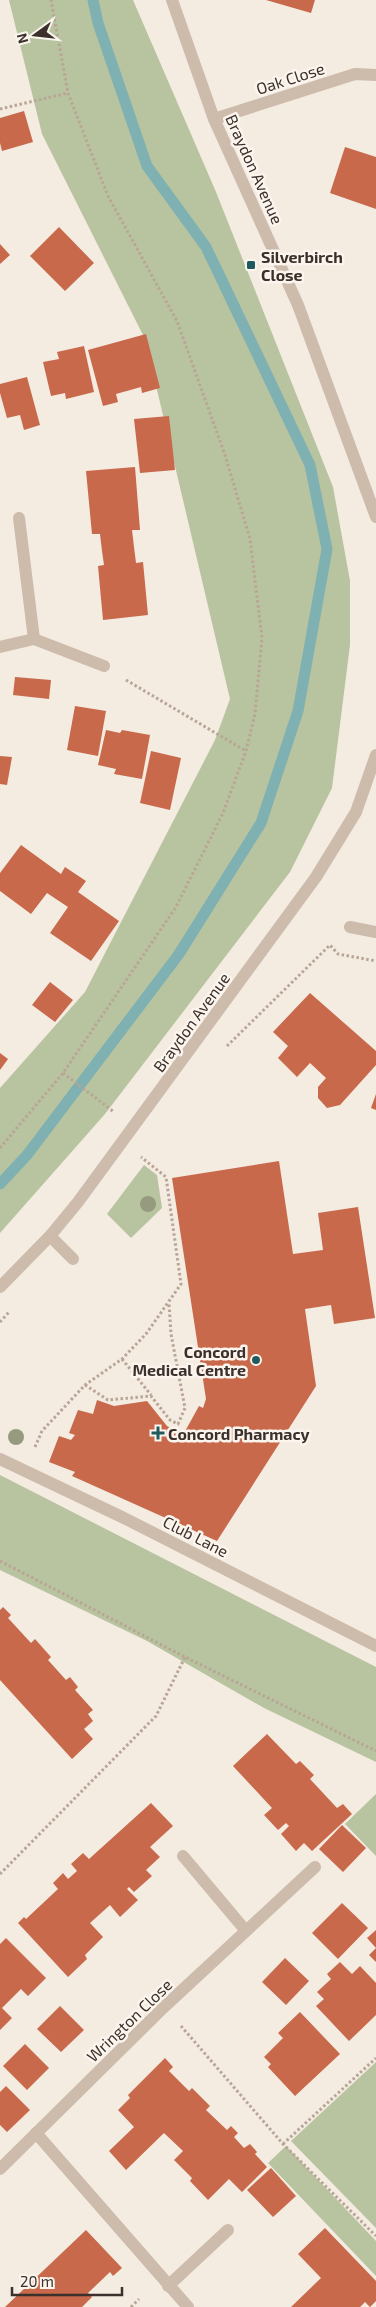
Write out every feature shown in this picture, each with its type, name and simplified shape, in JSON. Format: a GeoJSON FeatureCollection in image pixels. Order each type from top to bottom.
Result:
{"type":"FeatureCollection","features":[{"type":"Feature","properties":{"kind":"street","name":"Braydon Avenue"},"geometry":{"type":"LineString","coordinates":[[172,0],[214,119],[298,305],[372,491],[376,518]]}},
{"type":"Feature","properties":{"kind":"street","name":"Oak Close"},"geometry":{"type":"LineString","coordinates":[[214,119],[355,74],[376,75]]}},
{"type":"Feature","properties":{"kind":"street"},"geometry":{"type":"LineString","coordinates":[[19,518],[34,639]]}},
{"type":"Feature","properties":{"kind":"street"},"geometry":{"type":"LineString","coordinates":[[0,648],[34,639],[104,666]]}},
{"type":"Feature","properties":{"kind":"street","name":"Braydon Avenue"},"geometry":{"type":"LineString","coordinates":[[0,1287],[50,1236],[123,1142],[316,877],[356,812],[376,755]]}},
{"type":"Feature","properties":{"kind":"street"},"geometry":{"type":"LineString","coordinates":[[350,927],[376,932]]}},
{"type":"Feature","properties":{"kind":"street"},"geometry":{"type":"LineString","coordinates":[[50,1236],[73,1258]]}},
{"type":"Feature","properties":{"kind":"street","name":"Club Lane"},"geometry":{"type":"LineString","coordinates":[[0,1459],[376,1646]]}},
{"type":"Feature","properties":{"kind":"street"},"geometry":{"type":"LineString","coordinates":[[183,1856],[246,1931]]}},
{"type":"Feature","properties":{"kind":"street","name":"Wrington Close"},"geometry":{"type":"LineString","coordinates":[[0,2169],[163,2008],[315,1867]]}},
{"type":"Feature","properties":{"kind":"street"},"geometry":{"type":"LineString","coordinates":[[36,2133],[188,2307]]}},
{"type":"Feature","properties":{"kind":"street"},"geometry":{"type":"LineString","coordinates":[[168,2286],[228,2230]]}},
{"type":"Feature","properties":{"kind":"path"},"geometry":{"type":"LineString","coordinates":[[0,1148],[63,1073],[176,907],[223,813],[246,751],[255,714],[262,638],[250,539],[225,455],[177,321],[108,196],[68,93],[51,0]]}},
{"type":"Feature","properties":{"kind":"path"},"geometry":{"type":"LineString","coordinates":[[0,108],[68,93]]}},
{"type":"Feature","properties":{"kind":"path"},"geometry":{"type":"LineString","coordinates":[[104,666],[246,751]]}},
{"type":"Feature","properties":{"kind":"path"},"geometry":{"type":"LineString","coordinates":[[225,1048],[330,945],[338,954],[376,961]]}},
{"type":"Feature","properties":{"kind":"path"},"geometry":{"type":"LineString","coordinates":[[63,1073],[91,1095]]}},
{"type":"Feature","properties":{"kind":"path"},"geometry":{"type":"LineString","coordinates":[[23,1470],[42,1431],[85,1385],[122,1359],[146,1334],[181,1284],[166,1177],[123,1142]]}},
{"type":"Feature","properties":{"kind":"path"},"geometry":{"type":"LineString","coordinates":[[122,1359],[170,1420],[178,1424],[185,1408],[171,1334],[169,1303]]}},
{"type":"Feature","properties":{"kind":"path"},"geometry":{"type":"LineString","coordinates":[[0,1322],[13,1308]]}},
{"type":"Feature","properties":{"kind":"path"},"geometry":{"type":"LineString","coordinates":[[85,1385],[108,1400],[151,1396]]}},
{"type":"Feature","properties":{"kind":"path"},"geometry":{"type":"LineString","coordinates":[[0,1561],[376,1751]]}},
{"type":"Feature","properties":{"kind":"path"},"geometry":{"type":"LineString","coordinates":[[0,1874],[156,1716],[185,1656]]}},
{"type":"Feature","properties":{"kind":"path"},"geometry":{"type":"LineString","coordinates":[[163,2008],[283,2144],[376,2236]]}},
{"type":"Feature","properties":{"kind":"path"},"geometry":{"type":"LineString","coordinates":[[283,2144],[376,2058]]}},
{"type":"Feature","properties":{"kind":"path"},"geometry":{"type":"LineString","coordinates":[[132,2307],[139,2299]]}},
{"type":"Feature","properties":{"kind":"green space"},"geometry":{"type":"Polygon","coordinates":[[[9,0],[133,0],[216,192],[333,487],[350,581],[350,645],[332,788],[290,872],[105,1114],[0,1233],[0,1088],[85,992],[215,740],[230,699],[145,339],[42,134],[9,0]]]}},
{"type":"Feature","properties":{"kind":"green space"},"geometry":{"type":"Polygon","coordinates":[[[144,1165],[157,1175],[162,1208],[131,1238],[107,1214],[144,1165]]]}},
{"type":"Feature","properties":{"kind":"green space"},"geometry":{"type":"Polygon","coordinates":[[[0,1475],[376,1667],[376,1762],[264,1708],[147,1641],[0,1570],[0,1475]]]}},
{"type":"Feature","properties":{"kind":"green space"},"geometry":{"type":"Polygon","coordinates":[[[376,1794],[376,1856],[345,1824],[376,1794]]]}},
{"type":"Feature","properties":{"kind":"green space"},"geometry":{"type":"Polygon","coordinates":[[[376,2062],[376,2228],[291,2141],[376,2062]]]}},
{"type":"Feature","properties":{"kind":"green space"},"geometry":{"type":"Polygon","coordinates":[[[286,2146],[376,2241],[376,2276],[268,2163],[286,2146]]]}},
{"type":"Feature","properties":{"kind":"building"},"geometry":{"type":"Polygon","coordinates":[[[266,0],[315,0],[311,13],[266,0]]]}},
{"type":"Feature","properties":{"kind":"building"},"geometry":{"type":"Polygon","coordinates":[[[24,111],[33,142],[2,151],[0,143],[0,118],[24,111]]]}},
{"type":"Feature","properties":{"kind":"building"},"geometry":{"type":"Polygon","coordinates":[[[345,147],[376,157],[376,209],[330,193],[345,147]]]}},
{"type":"Feature","properties":{"kind":"building"},"geometry":{"type":"Polygon","coordinates":[[[59,227],[94,263],[65,291],[30,256],[59,227]]]}},
{"type":"Feature","properties":{"kind":"building"},"geometry":{"type":"Polygon","coordinates":[[[0,244],[10,255],[0,264],[0,244]]]}},
{"type":"Feature","properties":{"kind":"building"},"geometry":{"type":"Polygon","coordinates":[[[146,334],[160,388],[142,393],[141,387],[116,394],[118,402],[103,406],[88,350],[146,334]]]}},
{"type":"Feature","properties":{"kind":"building"},"geometry":{"type":"Polygon","coordinates":[[[84,346],[94,392],[66,399],[65,393],[51,396],[43,362],[59,359],[57,352],[84,346]]]}},
{"type":"Feature","properties":{"kind":"building"},"geometry":{"type":"Polygon","coordinates":[[[27,377],[40,425],[24,430],[20,415],[7,418],[0,393],[0,384],[27,377]]]}},
{"type":"Feature","properties":{"kind":"building"},"geometry":{"type":"Polygon","coordinates":[[[169,416],[175,470],[140,473],[134,419],[169,416]]]}},
{"type":"Feature","properties":{"kind":"building"},"geometry":{"type":"Polygon","coordinates":[[[135,467],[140,530],[132,530],[136,563],[143,562],[148,615],[103,620],[98,566],[104,565],[100,534],[92,534],[86,471],[135,467]]]}},
{"type":"Feature","properties":{"kind":"building"},"geometry":{"type":"Polygon","coordinates":[[[15,677],[51,680],[49,699],[13,695],[15,677]]]}},
{"type":"Feature","properties":{"kind":"building"},"geometry":{"type":"Polygon","coordinates":[[[75,706],[106,711],[98,756],[67,750],[75,706]]]}},
{"type":"Feature","properties":{"kind":"building"},"geometry":{"type":"Polygon","coordinates":[[[106,730],[120,733],[122,730],[150,735],[142,779],[114,774],[116,769],[98,765],[106,730]]]}},
{"type":"Feature","properties":{"kind":"building"},"geometry":{"type":"Polygon","coordinates":[[[151,751],[181,758],[170,810],[140,803],[151,751]]]}},
{"type":"Feature","properties":{"kind":"building"},"geometry":{"type":"Polygon","coordinates":[[[0,756],[12,757],[7,785],[0,784],[0,756]]]}},
{"type":"Feature","properties":{"kind":"building"},"geometry":{"type":"Polygon","coordinates":[[[21,845],[61,874],[65,867],[86,881],[78,892],[119,921],[91,961],[50,933],[68,907],[47,893],[31,914],[0,891],[0,873],[21,845]]]}},
{"type":"Feature","properties":{"kind":"building"},"geometry":{"type":"Polygon","coordinates":[[[50,982],[73,1000],[55,1022],[32,1005],[50,982]]]}},
{"type":"Feature","properties":{"kind":"building"},"geometry":{"type":"Polygon","coordinates":[[[310,993],[376,1051],[376,1065],[340,1105],[327,1108],[318,1098],[318,1087],[326,1078],[310,1063],[297,1077],[278,1058],[288,1046],[273,1032],[310,993]]]}},
{"type":"Feature","properties":{"kind":"building"},"geometry":{"type":"Polygon","coordinates":[[[0,1053],[8,1059],[0,1070],[0,1053]]]}},
{"type":"Feature","properties":{"kind":"building"},"geometry":{"type":"Polygon","coordinates":[[[376,1094],[376,1110],[371,1108],[376,1094]]]}},
{"type":"Feature","properties":{"kind":"building","name":"Concord Medical Centre"},"geometry":{"type":"Polygon","coordinates":[[[279,1161],[293,1254],[323,1250],[318,1213],[358,1207],[375,1318],[334,1324],[331,1305],[305,1309],[316,1386],[217,1541],[72,1476],[75,1472],[49,1462],[59,1436],[71,1440],[75,1435],[69,1433],[78,1410],[93,1414],[97,1400],[114,1406],[147,1401],[167,1426],[183,1435],[199,1406],[203,1408],[206,1399],[172,1178],[279,1161]]]}},
{"type":"Feature","properties":{"kind":"building"},"geometry":{"type":"Polygon","coordinates":[[[3,1607],[11,1615],[8,1618],[31,1643],[35,1639],[51,1657],[48,1660],[66,1680],[70,1677],[78,1687],[75,1690],[93,1710],[88,1714],[93,1721],[84,1729],[93,1739],[72,1759],[0,1680],[0,1610],[3,1607]]]}},
{"type":"Feature","properties":{"kind":"building"},"geometry":{"type":"Polygon","coordinates":[[[267,1734],[296,1764],[300,1761],[314,1775],[310,1779],[337,1808],[343,1804],[352,1814],[312,1851],[304,1843],[296,1851],[281,1834],[289,1826],[286,1823],[278,1830],[264,1815],[272,1808],[233,1766],[267,1734]]]}},
{"type":"Feature","properties":{"kind":"building"},"geometry":{"type":"Polygon","coordinates":[[[151,1803],[173,1826],[150,1847],[160,1857],[146,1870],[152,1876],[134,1892],[129,1887],[127,1889],[138,1900],[120,1917],[110,1905],[90,1923],[103,1937],[85,1955],[87,1959],[68,1977],[18,1923],[24,1917],[26,1919],[58,1889],[53,1883],[63,1873],[68,1879],[77,1871],[71,1864],[83,1853],[89,1859],[151,1803]]]}},
{"type":"Feature","properties":{"kind":"building"},"geometry":{"type":"Polygon","coordinates":[[[342,1825],[366,1848],[343,1872],[319,1849],[342,1825]]]}},
{"type":"Feature","properties":{"kind":"building"},"geometry":{"type":"Polygon","coordinates":[[[342,1903],[368,1928],[338,1959],[312,1933],[342,1903]]]}},
{"type":"Feature","properties":{"kind":"building"},"geometry":{"type":"Polygon","coordinates":[[[376,1930],[376,1948],[367,1938],[376,1930]]]}},
{"type":"Feature","properties":{"kind":"building"},"geometry":{"type":"Polygon","coordinates":[[[6,1938],[46,1978],[28,1996],[21,1989],[2,2008],[12,2018],[0,2030],[0,1944],[6,1938]]]}},
{"type":"Feature","properties":{"kind":"building"},"geometry":{"type":"Polygon","coordinates":[[[376,1948],[376,1962],[369,1955],[376,1948]]]}},
{"type":"Feature","properties":{"kind":"building"},"geometry":{"type":"Polygon","coordinates":[[[285,1958],[309,1981],[286,2005],[262,1982],[285,1958]]]}},
{"type":"Feature","properties":{"kind":"building"},"geometry":{"type":"Polygon","coordinates":[[[340,1962],[352,1974],[360,1966],[376,1983],[376,2015],[349,2041],[316,2006],[324,1999],[317,1992],[331,1979],[327,1974],[340,1962]]]}},
{"type":"Feature","properties":{"kind":"building"},"geometry":{"type":"Polygon","coordinates":[[[60,2006],[84,2030],[61,2052],[37,2029],[60,2006]]]}},
{"type":"Feature","properties":{"kind":"building"},"geometry":{"type":"Polygon","coordinates":[[[300,2012],[340,2054],[295,2096],[268,2067],[271,2064],[264,2057],[283,2038],[278,2033],[300,2012]]]}},
{"type":"Feature","properties":{"kind":"building"},"geometry":{"type":"Polygon","coordinates":[[[25,2044],[49,2068],[27,2090],[3,2066],[25,2044]]]}},
{"type":"Feature","properties":{"kind":"building"},"geometry":{"type":"Polygon","coordinates":[[[165,2058],[173,2067],[169,2071],[189,2091],[192,2088],[210,2106],[206,2110],[227,2130],[231,2126],[238,2133],[234,2137],[244,2148],[250,2144],[257,2152],[255,2154],[267,2167],[242,2192],[229,2179],[208,2200],[190,2181],[192,2178],[174,2160],[183,2151],[164,2133],[126,2170],[109,2151],[134,2127],[118,2110],[130,2098],[128,2095],[165,2058]]]}},
{"type":"Feature","properties":{"kind":"building"},"geometry":{"type":"Polygon","coordinates":[[[6,2086],[30,2110],[7,2132],[0,2125],[0,2092],[6,2086]]]}},
{"type":"Feature","properties":{"kind":"building"},"geometry":{"type":"Polygon","coordinates":[[[271,2168],[296,2196],[273,2217],[247,2190],[271,2168]]]}},
{"type":"Feature","properties":{"kind":"building"},"geometry":{"type":"Polygon","coordinates":[[[325,2228],[376,2281],[376,2301],[370,2307],[365,2302],[360,2307],[291,2307],[321,2278],[298,2254],[325,2228]]]}},
{"type":"Feature","properties":{"kind":"building"},"geometry":{"type":"Polygon","coordinates":[[[86,2230],[122,2268],[113,2276],[110,2272],[88,2293],[92,2297],[82,2307],[5,2307],[86,2230]]]}},
{"type":"Feature","properties":{"kind":"waterway"},"geometry":{"type":"LineString","coordinates":[[0,1184],[27,1155],[179,954],[261,823],[298,711],[327,549],[310,465],[206,247],[147,166],[98,23],[93,0]]}},
{"type":"Feature","properties":{"kind":"place","name":"Silverbirch Close"},"geometry":{"type":"Point","coordinates":[251,265]}},
{"type":"Feature","properties":{"kind":"place","name":"Concord Medical Centre"},"geometry":{"type":"Point","coordinates":[256,1360]}},
{"type":"Feature","properties":{"kind":"place","name":"Concord Pharmacy"},"geometry":{"type":"Point","coordinates":[158,1433]}}]}
